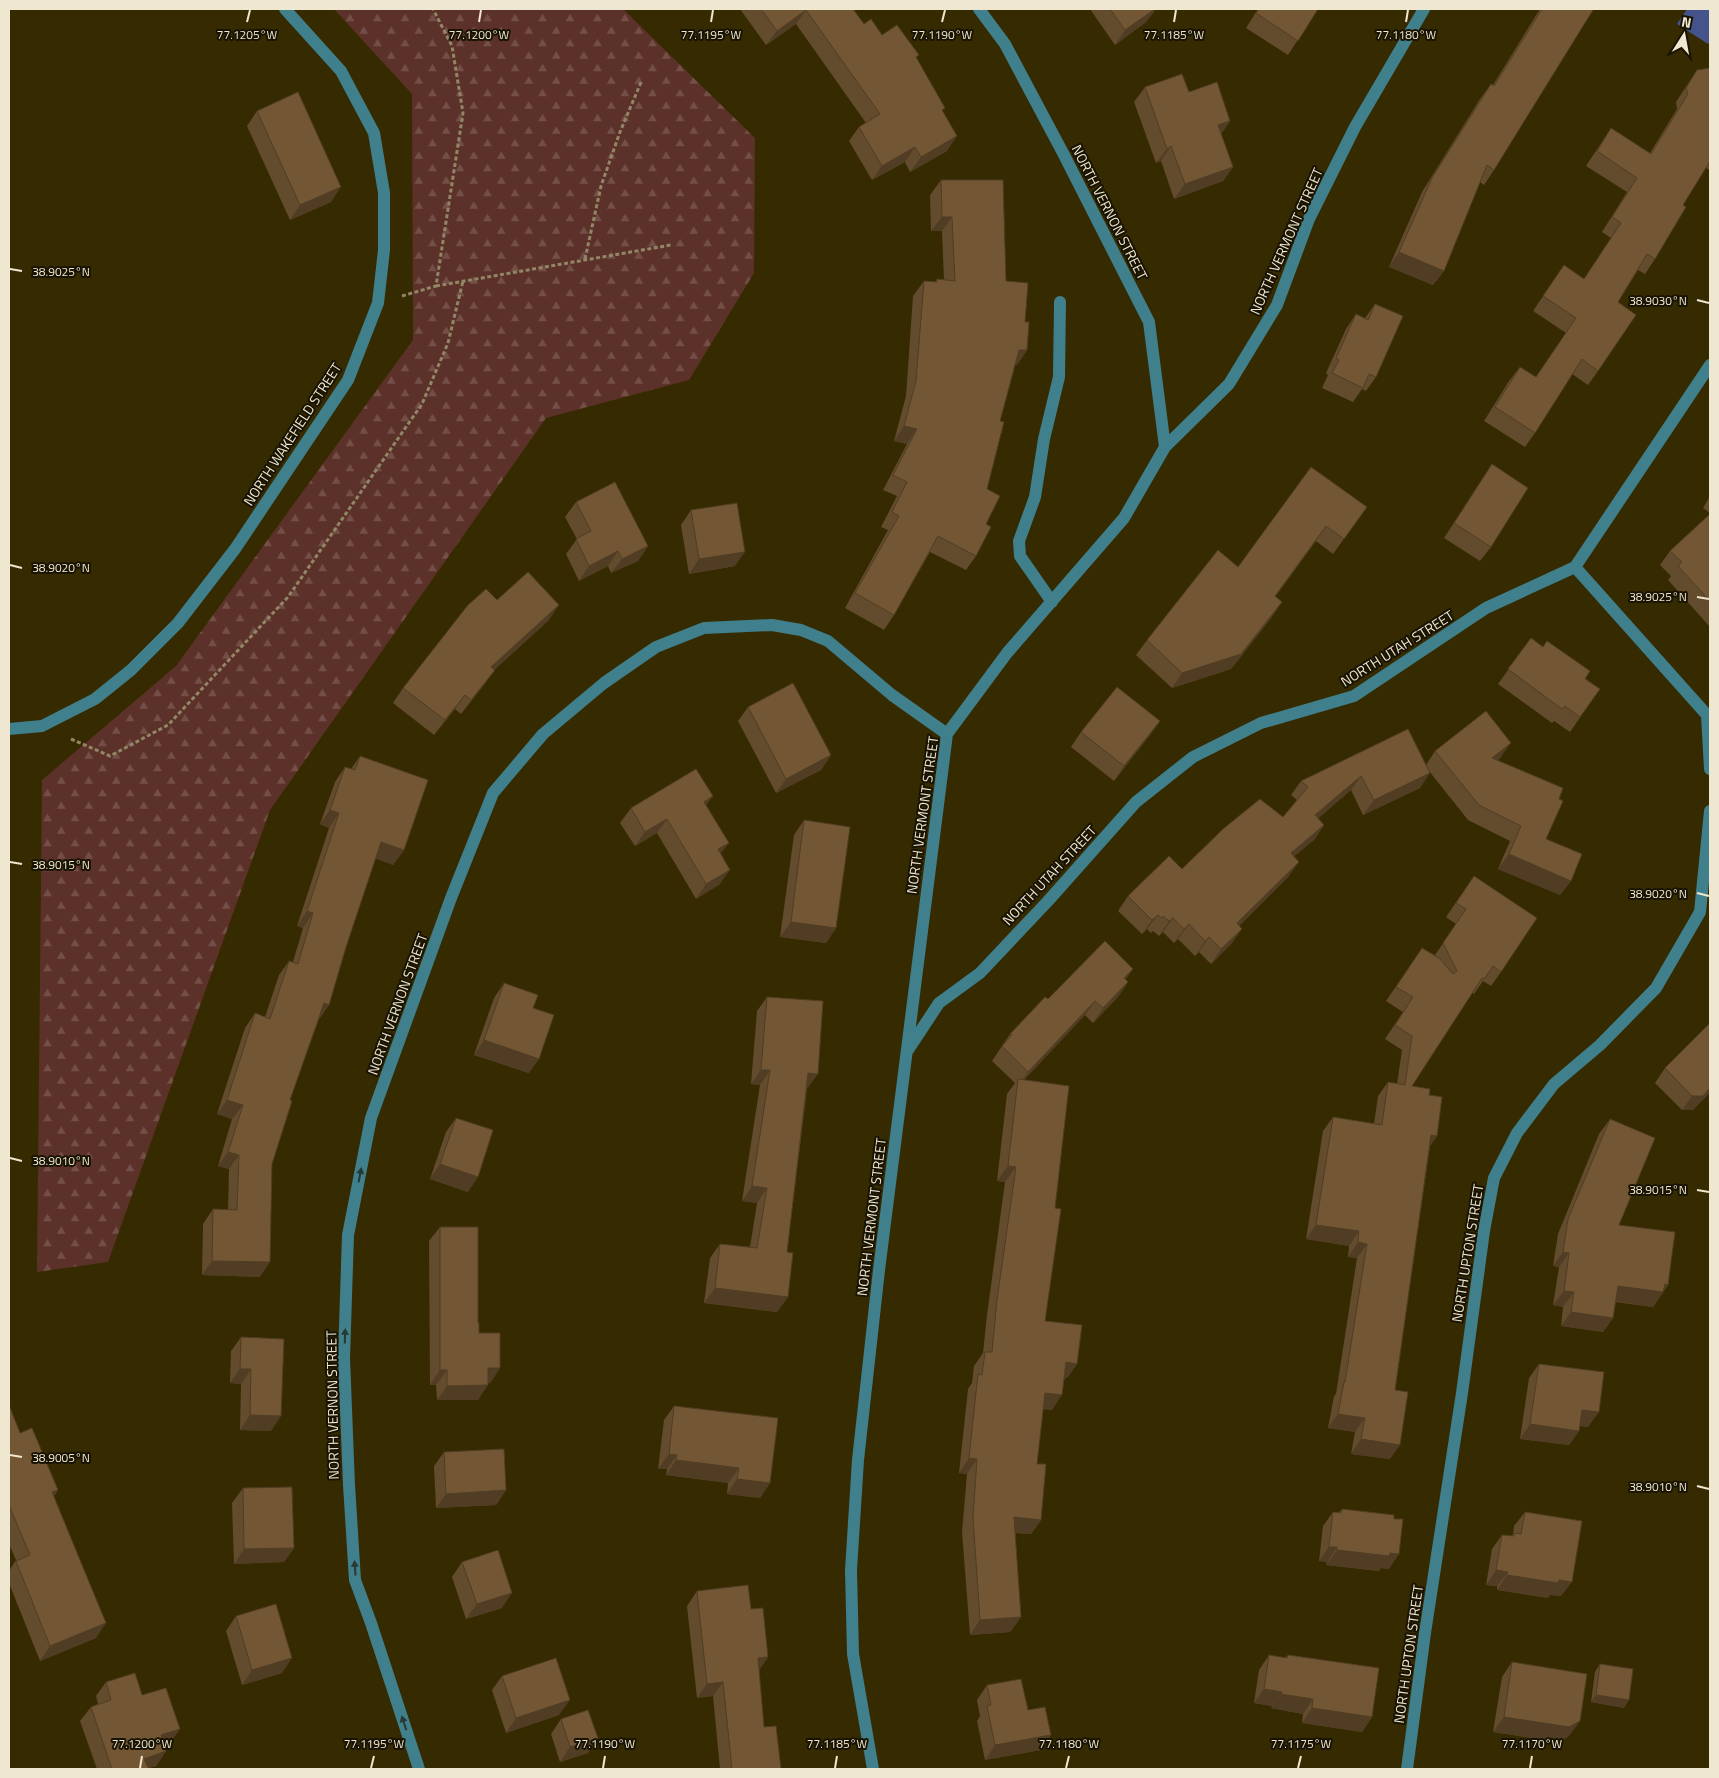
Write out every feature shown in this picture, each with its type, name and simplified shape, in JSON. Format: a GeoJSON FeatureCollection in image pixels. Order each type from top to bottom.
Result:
{"type":"FeatureCollection","features":[{"type":"Feature","properties":{"kind":"street","name":"NORTH WAKEFIELD STREET"},"geometry":{"type":"LineString","coordinates":[[42,726],[95,699],[131,670],[178,623],[235,549],[348,380],[378,303],[384,250],[384,193],[374,133],[341,71],[285,9]]}},
{"type":"Feature","properties":{"kind":"street","name":"NORTH VERNON STREET"},"geometry":{"type":"LineString","coordinates":[[980,9],[1005,44],[1149,322],[1165,447]]}},
{"type":"Feature","properties":{"kind":"street","name":"NORTH VERMONT STREET"},"geometry":{"type":"LineString","coordinates":[[873,1769],[853,1654],[851,1570],[858,1460],[879,1270],[947,734],[1007,653],[1124,518],[1165,447],[1229,384],[1277,305],[1308,219],[1355,127],[1424,9]]}},
{"type":"Feature","properties":{"kind":"street"},"geometry":{"type":"LineString","coordinates":[[1052,602],[1020,556],[1019,541],[1035,497],[1044,438],[1059,377],[1060,302]]}},
{"type":"Feature","properties":{"kind":"street"},"geometry":{"type":"LineString","coordinates":[[1710,365],[1575,567],[1709,715],[1710,769]]}},
{"type":"Feature","properties":{"kind":"street","name":"NORTH UTAH STREET"},"geometry":{"type":"LineString","coordinates":[[907,1052],[939,1003],[980,973],[1048,901],[1136,802],[1193,757],[1261,723],[1354,696],[1486,608],[1575,567]]}},
{"type":"Feature","properties":{"kind":"street","name":"NORTH VERNON STREET"},"geometry":{"type":"LineString","coordinates":[[419,1769],[356,1580],[349,1485],[344,1358],[348,1235],[372,1118],[450,898],[494,793],[544,734],[604,683],[656,647],[704,628],[772,625],[801,630],[828,641],[892,695],[947,734]]}},
{"type":"Feature","properties":{"kind":"street"},"geometry":{"type":"LineString","coordinates":[[9,729],[42,726]]}},
{"type":"Feature","properties":{"kind":"street","name":"NORTH UPTON STREET"},"geometry":{"type":"LineString","coordinates":[[1407,1769],[1484,1231],[1494,1178],[1517,1133],[1554,1084],[1600,1045],[1656,988],[1700,912],[1710,811]]}},
{"type":"Feature","properties":{"kind":"path"},"geometry":{"type":"LineString","coordinates":[[433,9],[452,46],[463,113],[436,286]]}},
{"type":"Feature","properties":{"kind":"path"},"geometry":{"type":"LineString","coordinates":[[585,259],[601,186],[620,132],[642,80]]}},
{"type":"Feature","properties":{"kind":"path"},"geometry":{"type":"LineString","coordinates":[[378,303],[436,286],[672,245]]}},
{"type":"Feature","properties":{"kind":"path"},"geometry":{"type":"LineString","coordinates":[[42,726],[110,756],[168,725],[288,597],[422,404],[448,343],[463,281]]}},
{"type":"Feature","properties":{"kind":"green space"},"geometry":{"type":"Polygon","coordinates":[[[334,9],[623,9],[755,138],[754,273],[689,380],[546,418],[270,810],[108,1262],[37,1272],[42,780],[176,666],[413,340],[412,94],[334,9]]]}},
{"type":"Feature","properties":{"kind":"water"},"geometry":{"type":"Polygon","coordinates":[[[1687,9],[1710,9],[1710,41],[1708,44],[1677,24],[1687,9]]]}},
{"type":"Feature","properties":{"kind":"building"},"geometry":{"type":"Polygon","coordinates":[[[761,9],[853,9],[864,24],[871,19],[882,35],[897,25],[919,55],[916,57],[945,108],[942,110],[957,136],[921,157],[915,147],[882,166],[859,127],[880,114],[806,10],[777,31],[761,9]]]}},
{"type":"Feature","properties":{"kind":"building"},"geometry":{"type":"Polygon","coordinates":[[[1110,9],[1155,9],[1125,30],[1110,9]]]}},
{"type":"Feature","properties":{"kind":"building"},"geometry":{"type":"Polygon","coordinates":[[[1259,9],[1318,9],[1298,41],[1256,13],[1259,9]]]}},
{"type":"Feature","properties":{"kind":"building"},"geometry":{"type":"Polygon","coordinates":[[[1542,9],[1593,10],[1494,170],[1487,165],[1444,271],[1399,252],[1432,178],[1491,84],[1494,86],[1542,9]]]}},
{"type":"Feature","properties":{"kind":"building"},"geometry":{"type":"Polygon","coordinates":[[[1710,68],[1710,161],[1683,205],[1686,207],[1655,259],[1647,254],[1618,302],[1636,315],[1598,371],[1582,359],[1535,433],[1495,407],[1520,367],[1536,377],[1576,318],[1543,296],[1564,265],[1584,279],[1621,223],[1612,217],[1637,178],[1597,151],[1611,128],[1651,154],[1688,94],[1686,88],[1697,70],[1710,68]]]}},
{"type":"Feature","properties":{"kind":"building"},"geometry":{"type":"Polygon","coordinates":[[[1182,74],[1189,92],[1217,82],[1230,121],[1218,125],[1233,167],[1185,184],[1171,146],[1167,149],[1145,87],[1182,74]]]}},
{"type":"Feature","properties":{"kind":"building"},"geometry":{"type":"Polygon","coordinates":[[[298,92],[341,187],[300,205],[257,111],[298,92]]]}},
{"type":"Feature","properties":{"kind":"building"},"geometry":{"type":"Polygon","coordinates":[[[941,180],[1003,180],[1006,281],[1028,283],[1025,322],[1029,322],[1027,350],[1019,350],[1000,421],[1004,422],[987,489],[1000,496],[986,524],[991,527],[976,556],[938,536],[894,615],[855,593],[899,516],[892,512],[907,482],[893,475],[917,429],[904,426],[916,381],[924,281],[937,282],[937,279],[955,281],[952,217],[942,217],[941,180]]]}},
{"type":"Feature","properties":{"kind":"building"},"geometry":{"type":"Polygon","coordinates":[[[1375,304],[1403,316],[1376,377],[1369,374],[1363,388],[1332,373],[1339,360],[1336,358],[1356,314],[1368,320],[1375,304]]]}},
{"type":"Feature","properties":{"kind":"building"},"geometry":{"type":"Polygon","coordinates":[[[1492,464],[1528,488],[1491,547],[1454,523],[1492,464]]]}},
{"type":"Feature","properties":{"kind":"building"},"geometry":{"type":"Polygon","coordinates":[[[1311,467],[1367,507],[1344,539],[1326,526],[1275,596],[1282,602],[1241,654],[1182,673],[1147,640],[1218,550],[1238,567],[1311,467]]]}},
{"type":"Feature","properties":{"kind":"building"},"geometry":{"type":"Polygon","coordinates":[[[615,482],[648,546],[622,559],[618,551],[589,566],[576,539],[591,531],[576,502],[615,482]]]}},
{"type":"Feature","properties":{"kind":"building"},"geometry":{"type":"Polygon","coordinates":[[[737,503],[745,552],[699,559],[691,510],[737,503]]]}},
{"type":"Feature","properties":{"kind":"building"},"geometry":{"type":"Polygon","coordinates":[[[1710,514],[1710,601],[1678,566],[1682,562],[1670,551],[1710,514]]]}},
{"type":"Feature","properties":{"kind":"building"},"geometry":{"type":"Polygon","coordinates":[[[528,572],[559,605],[491,667],[495,670],[471,700],[465,695],[445,720],[403,688],[468,605],[486,589],[497,600],[528,572]]]}},
{"type":"Feature","properties":{"kind":"building"},"geometry":{"type":"Polygon","coordinates":[[[1531,638],[1543,647],[1547,641],[1590,671],[1585,679],[1600,689],[1580,717],[1565,706],[1562,709],[1508,669],[1531,638]]]}},
{"type":"Feature","properties":{"kind":"building"},"geometry":{"type":"Polygon","coordinates":[[[793,683],[831,755],[786,779],[748,707],[793,683]]]}},
{"type":"Feature","properties":{"kind":"building"},"geometry":{"type":"Polygon","coordinates":[[[1117,687],[1160,721],[1124,766],[1081,732],[1117,687]]]}},
{"type":"Feature","properties":{"kind":"building"},"geometry":{"type":"Polygon","coordinates":[[[1486,711],[1511,743],[1492,758],[1563,788],[1559,799],[1563,801],[1546,839],[1582,854],[1571,881],[1509,854],[1521,826],[1479,805],[1435,751],[1486,711]]]}},
{"type":"Feature","properties":{"kind":"building"},"geometry":{"type":"Polygon","coordinates":[[[1408,729],[1430,773],[1374,800],[1361,776],[1315,815],[1324,825],[1291,853],[1299,862],[1237,923],[1242,929],[1221,949],[1209,937],[1205,941],[1189,924],[1184,929],[1173,918],[1169,921],[1163,916],[1161,918],[1158,915],[1152,920],[1128,896],[1169,856],[1182,869],[1223,829],[1260,799],[1283,817],[1308,787],[1301,781],[1408,729]]]}},
{"type":"Feature","properties":{"kind":"building"},"geometry":{"type":"Polygon","coordinates":[[[360,756],[428,780],[404,850],[381,842],[329,1005],[324,1003],[290,1100],[292,1101],[272,1164],[270,1262],[212,1261],[213,1209],[237,1210],[239,1155],[228,1152],[243,1105],[227,1100],[255,1013],[270,1019],[289,961],[298,964],[313,913],[307,911],[339,813],[330,810],[345,767],[355,770],[360,756]]]}},
{"type":"Feature","properties":{"kind":"building"},"geometry":{"type":"Polygon","coordinates":[[[696,769],[713,796],[704,802],[729,843],[718,849],[730,870],[706,884],[667,819],[645,832],[631,808],[696,769]]]}},
{"type":"Feature","properties":{"kind":"building"},"geometry":{"type":"Polygon","coordinates":[[[804,820],[850,827],[836,928],[791,922],[804,820]]]}},
{"type":"Feature","properties":{"kind":"building"},"geometry":{"type":"Polygon","coordinates":[[[1474,876],[1537,918],[1501,972],[1493,966],[1484,979],[1482,978],[1412,1086],[1430,1089],[1429,1095],[1442,1097],[1437,1136],[1431,1135],[1395,1390],[1408,1392],[1400,1445],[1361,1439],[1365,1418],[1338,1414],[1345,1382],[1367,1244],[1358,1242],[1359,1231],[1316,1225],[1333,1117],[1382,1125],[1388,1082],[1405,1085],[1412,1036],[1395,1025],[1413,997],[1396,987],[1422,948],[1440,959],[1453,974],[1457,971],[1443,943],[1466,909],[1456,903],[1474,876]]]}},
{"type":"Feature","properties":{"kind":"building"},"geometry":{"type":"Polygon","coordinates":[[[1105,941],[1133,969],[1124,978],[1128,982],[1103,1008],[1095,1001],[1028,1072],[1002,1046],[1012,1035],[1010,1034],[1045,997],[1048,999],[1105,941]]]}},
{"type":"Feature","properties":{"kind":"building"},"geometry":{"type":"Polygon","coordinates":[[[504,983],[538,995],[533,1008],[554,1015],[539,1059],[484,1040],[504,983]]]}},
{"type":"Feature","properties":{"kind":"building"},"geometry":{"type":"Polygon","coordinates":[[[767,997],[823,1001],[818,1074],[808,1073],[787,1252],[793,1253],[788,1297],[715,1288],[720,1244],[757,1248],[767,1188],[752,1186],[770,1070],[761,1070],[767,997]]]}},
{"type":"Feature","properties":{"kind":"building"},"geometry":{"type":"Polygon","coordinates":[[[1710,1023],[1710,1088],[1703,1096],[1692,1096],[1665,1068],[1710,1023]]]}},
{"type":"Feature","properties":{"kind":"building"},"geometry":{"type":"Polygon","coordinates":[[[1018,1079],[1069,1086],[1055,1208],[1061,1209],[1045,1321],[1082,1325],[1077,1364],[1066,1362],[1062,1395],[1045,1393],[1037,1464],[1046,1464],[1041,1520],[1014,1517],[1021,1617],[980,1620],[973,1517],[977,1459],[969,1458],[978,1374],[982,1375],[985,1352],[992,1352],[997,1300],[1016,1167],[1008,1166],[1018,1079]]]}},
{"type":"Feature","properties":{"kind":"building"},"geometry":{"type":"Polygon","coordinates":[[[456,1118],[493,1130],[478,1177],[440,1164],[456,1118]]]}},
{"type":"Feature","properties":{"kind":"building"},"geometry":{"type":"Polygon","coordinates":[[[1610,1119],[1655,1138],[1619,1225],[1675,1232],[1668,1285],[1665,1284],[1663,1292],[1618,1286],[1613,1318],[1571,1312],[1574,1292],[1564,1291],[1569,1253],[1563,1252],[1568,1219],[1610,1119]]]}},
{"type":"Feature","properties":{"kind":"building"},"geometry":{"type":"Polygon","coordinates":[[[440,1227],[478,1227],[479,1333],[500,1333],[500,1368],[488,1368],[488,1385],[447,1386],[447,1370],[440,1370],[440,1227]]]}},
{"type":"Feature","properties":{"kind":"building"},"geometry":{"type":"Polygon","coordinates":[[[241,1337],[284,1339],[281,1416],[250,1415],[251,1369],[240,1369],[241,1337]]]}},
{"type":"Feature","properties":{"kind":"building"},"geometry":{"type":"Polygon","coordinates":[[[1539,1364],[1604,1372],[1599,1412],[1582,1410],[1579,1431],[1530,1424],[1539,1364]]]}},
{"type":"Feature","properties":{"kind":"building"},"geometry":{"type":"Polygon","coordinates":[[[9,1405],[20,1433],[32,1428],[58,1490],[52,1492],[106,1623],[50,1646],[16,1561],[30,1555],[9,1505],[9,1405]]]}},
{"type":"Feature","properties":{"kind":"building"},"geometry":{"type":"Polygon","coordinates":[[[674,1406],[778,1418],[770,1483],[737,1479],[739,1468],[676,1460],[677,1455],[669,1454],[674,1406]]]}},
{"type":"Feature","properties":{"kind":"building"},"geometry":{"type":"Polygon","coordinates":[[[504,1449],[506,1490],[446,1494],[444,1452],[504,1449]]]}},
{"type":"Feature","properties":{"kind":"building"},"geometry":{"type":"Polygon","coordinates":[[[292,1487],[294,1548],[244,1549],[243,1488],[292,1487]]]}},
{"type":"Feature","properties":{"kind":"building"},"geometry":{"type":"Polygon","coordinates":[[[1342,1509],[1394,1515],[1394,1519],[1403,1519],[1399,1554],[1390,1553],[1389,1556],[1337,1550],[1337,1547],[1329,1547],[1333,1512],[1341,1513],[1342,1509]]]}},
{"type":"Feature","properties":{"kind":"building"},"geometry":{"type":"Polygon","coordinates":[[[1525,1512],[1582,1521],[1572,1582],[1559,1580],[1558,1583],[1507,1575],[1508,1572],[1496,1570],[1502,1535],[1514,1536],[1514,1533],[1521,1534],[1525,1512]]]}},
{"type":"Feature","properties":{"kind":"building"},"geometry":{"type":"Polygon","coordinates":[[[498,1550],[512,1593],[477,1604],[462,1562],[498,1550]]]}},
{"type":"Feature","properties":{"kind":"building"},"geometry":{"type":"Polygon","coordinates":[[[748,1585],[751,1609],[763,1608],[768,1657],[758,1658],[764,1727],[776,1726],[781,1769],[732,1769],[723,1682],[707,1684],[697,1591],[748,1585]]]}},
{"type":"Feature","properties":{"kind":"building"},"geometry":{"type":"Polygon","coordinates":[[[276,1604],[292,1658],[252,1670],[236,1616],[276,1604]]]}},
{"type":"Feature","properties":{"kind":"building"},"geometry":{"type":"Polygon","coordinates":[[[1269,1655],[1287,1658],[1288,1655],[1379,1668],[1372,1717],[1312,1708],[1313,1699],[1264,1689],[1269,1655]]]}},
{"type":"Feature","properties":{"kind":"building"},"geometry":{"type":"Polygon","coordinates":[[[556,1658],[570,1700],[516,1718],[502,1676],[556,1658]]]}},
{"type":"Feature","properties":{"kind":"building"},"geometry":{"type":"Polygon","coordinates":[[[1512,1662],[1587,1674],[1580,1721],[1569,1727],[1504,1717],[1512,1662]]]}},
{"type":"Feature","properties":{"kind":"building"},"geometry":{"type":"Polygon","coordinates":[[[1600,1664],[1633,1669],[1629,1700],[1596,1695],[1600,1664]]]}},
{"type":"Feature","properties":{"kind":"building"},"geometry":{"type":"Polygon","coordinates":[[[135,1673],[142,1695],[166,1688],[180,1729],[161,1735],[166,1751],[144,1759],[149,1769],[112,1769],[91,1707],[111,1700],[106,1682],[135,1673]]]}},
{"type":"Feature","properties":{"kind":"building"},"geometry":{"type":"Polygon","coordinates":[[[1021,1679],[1028,1710],[1045,1707],[1051,1735],[995,1745],[987,1706],[991,1705],[987,1685],[1021,1679]]]}},
{"type":"Feature","properties":{"kind":"building"},"geometry":{"type":"Polygon","coordinates":[[[588,1710],[598,1738],[570,1747],[561,1719],[588,1710]]]}}]}
